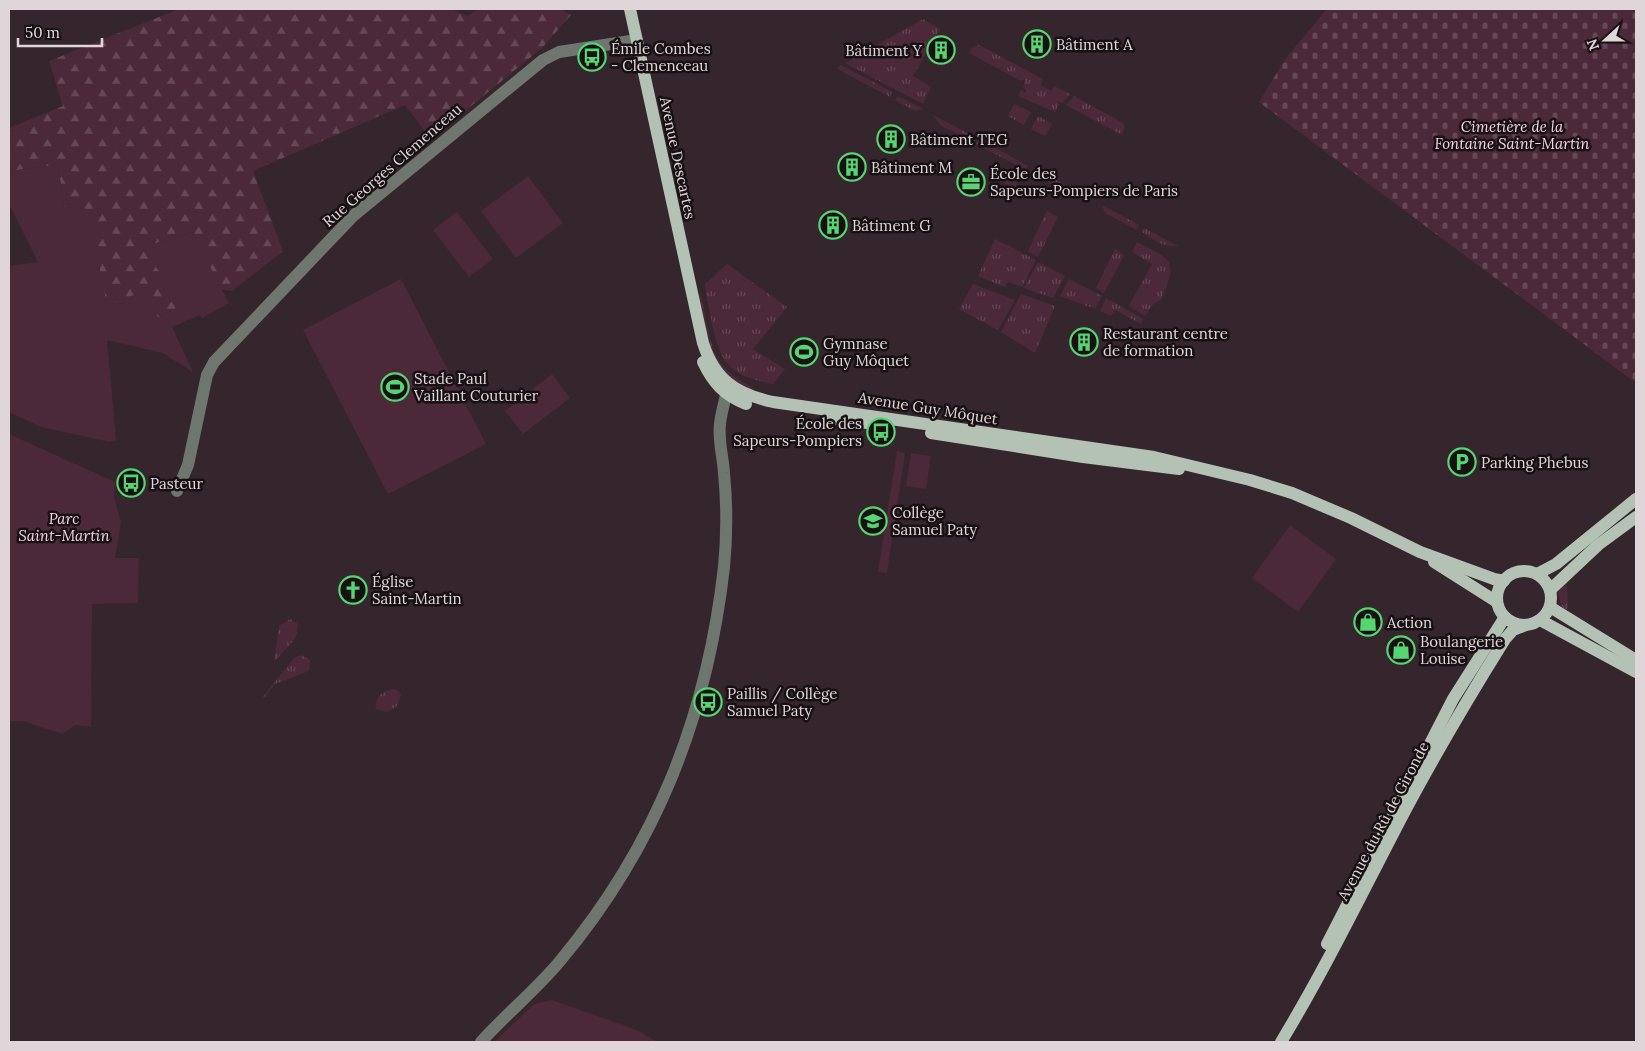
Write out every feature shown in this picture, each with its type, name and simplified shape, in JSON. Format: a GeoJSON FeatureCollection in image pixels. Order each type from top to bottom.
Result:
{"type":"FeatureCollection","features":[{"type":"Feature","properties":{"kind":"main road","name":"Avenue Descartes"},"geometry":{"type":"LineString","coordinates":[[630,9],[695,313]]}},
{"type":"Feature","properties":{"kind":"main road","name":"Avenue Guy Môquet"},"geometry":{"type":"LineString","coordinates":[[695,313],[707,355],[723,379],[741,393],[773,402],[1154,457],[1205,471],[1250,480],[1292,493],[1351,518],[1420,552],[1494,579],[1504,580]]}},
{"type":"Feature","properties":{"kind":"main road"},"geometry":{"type":"LineString","coordinates":[[695,313],[702,360],[713,382],[726,395]]}},
{"type":"Feature","properties":{"kind":"main road"},"geometry":{"type":"LineString","coordinates":[[723,379],[726,395]]}},
{"type":"Feature","properties":{"kind":"main road"},"geometry":{"type":"LineString","coordinates":[[726,395],[741,393]]}},
{"type":"Feature","properties":{"kind":"main road","name":"Avenue Guy Môquet"},"geometry":{"type":"LineString","coordinates":[[726,395],[745,403],[812,415],[1146,466],[1205,471]]}},
{"type":"Feature","properties":{"kind":"main road"},"geometry":{"type":"LineString","coordinates":[[1538,574],[1556,564],[1636,499]]}},
{"type":"Feature","properties":{"kind":"main road"},"geometry":{"type":"LineString","coordinates":[[1550,590],[1598,546],[1636,517]]}},
{"type":"Feature","properties":{"kind":"main road","name":"Avenue Guy Môquet"},"geometry":{"type":"LineString","coordinates":[[1420,552],[1449,573],[1497,602]]}},
{"type":"Feature","properties":{"kind":"main road"},"geometry":{"type":"LineString","coordinates":[[1516,572],[1538,574],[1548,584],[1550,607],[1540,620],[1526,625],[1511,622],[1505,617],[1497,602],[1504,580],[1516,572]]}},
{"type":"Feature","properties":{"kind":"main road"},"geometry":{"type":"LineString","coordinates":[[1550,607],[1636,660]]}},
{"type":"Feature","properties":{"kind":"main road","name":"Avenue du Rû de Gironde"},"geometry":{"type":"LineString","coordinates":[[1272,1042],[1316,966],[1453,699],[1505,617]]}},
{"type":"Feature","properties":{"kind":"main road"},"geometry":{"type":"LineString","coordinates":[[1540,620],[1636,672]]}},
{"type":"Feature","properties":{"kind":"main road","name":"Avenue du Rû de Gironde"},"geometry":{"type":"LineString","coordinates":[[1281,1042],[1306,1001],[1406,808],[1465,704],[1505,639],[1513,630],[1526,625]]}},
{"type":"Feature","properties":{"kind":"street","name":"Rue Georges Clemenceau"},"geometry":{"type":"LineString","coordinates":[[177,491],[188,465],[207,375],[214,362],[353,216],[542,60],[559,52],[637,40]]}},
{"type":"Feature","properties":{"kind":"street"},"geometry":{"type":"LineString","coordinates":[[481,1042],[560,962],[606,901],[634,858],[660,808],[684,749],[707,670],[722,588],[726,507],[720,425],[726,395]]}},
{"type":"Feature","properties":{"kind":"green space"},"geometry":{"type":"Polygon","coordinates":[[[179,9],[450,9],[468,16],[477,9],[560,9],[571,15],[542,48],[431,139],[405,105],[253,171],[283,251],[232,291],[220,289],[192,232],[144,247],[181,305],[159,318],[107,307],[88,210],[64,207],[58,165],[9,171],[9,128],[63,106],[49,61],[179,9]]]}},
{"type":"Feature","properties":{"kind":"green space","name":"Cimetière de la Fontaine Saint-Martin"},"geometry":{"type":"Polygon","coordinates":[[[1327,9],[1636,9],[1636,383],[1259,102],[1286,58],[1327,9]]]}},
{"type":"Feature","properties":{"kind":"green space"},"geometry":{"type":"Polygon","coordinates":[[[923,19],[940,29],[913,76],[931,87],[923,104],[845,63],[923,19]]]}},
{"type":"Feature","properties":{"kind":"green space"},"geometry":{"type":"Polygon","coordinates":[[[979,45],[1043,79],[1041,85],[1051,91],[1054,86],[1070,94],[1062,103],[1056,101],[1059,104],[1055,112],[1018,96],[1021,90],[1025,93],[1026,90],[1023,87],[1025,81],[1023,79],[1021,81],[969,53],[972,48],[979,45]]]}},
{"type":"Feature","properties":{"kind":"green space"},"geometry":{"type":"Polygon","coordinates":[[[841,65],[892,92],[890,97],[839,70],[837,68],[841,65]]]}},
{"type":"Feature","properties":{"kind":"green space"},"geometry":{"type":"Polygon","coordinates":[[[898,96],[923,109],[915,111],[895,100],[898,96]]]}},
{"type":"Feature","properties":{"kind":"green space"},"geometry":{"type":"Polygon","coordinates":[[[1074,96],[1123,123],[1125,127],[1122,135],[1066,105],[1074,96]]]}},
{"type":"Feature","properties":{"kind":"green space"},"geometry":{"type":"Polygon","coordinates":[[[1014,104],[1031,112],[1024,125],[1008,116],[1014,104]]]}},
{"type":"Feature","properties":{"kind":"green space"},"geometry":{"type":"Polygon","coordinates":[[[933,115],[973,136],[971,141],[940,125],[933,115]]]}},
{"type":"Feature","properties":{"kind":"green space"},"geometry":{"type":"Polygon","coordinates":[[[1038,116],[1052,124],[1045,136],[1031,129],[1038,116]]]}},
{"type":"Feature","properties":{"kind":"green space"},"geometry":{"type":"Polygon","coordinates":[[[979,139],[1028,166],[1026,170],[976,144],[979,139]]]}},
{"type":"Feature","properties":{"kind":"green space"},"geometry":{"type":"Polygon","coordinates":[[[58,165],[64,207],[88,209],[107,306],[139,293],[159,318],[181,305],[143,247],[192,232],[229,303],[202,318],[200,315],[172,327],[193,372],[163,353],[107,340],[116,440],[110,442],[41,427],[9,412],[9,266],[38,262],[9,204],[9,171],[58,165]]]}},
{"type":"Feature","properties":{"kind":"green space"},"geometry":{"type":"Polygon","coordinates":[[[997,168],[1019,178],[1015,189],[989,175],[992,170],[997,168]]]}},
{"type":"Feature","properties":{"kind":"green space"},"geometry":{"type":"Polygon","coordinates":[[[1034,168],[1090,198],[1079,199],[1030,173],[1034,168]]]}},
{"type":"Feature","properties":{"kind":"green space"},"geometry":{"type":"Polygon","coordinates":[[[528,176],[563,223],[516,258],[481,211],[528,176]]]}},
{"type":"Feature","properties":{"kind":"green space"},"geometry":{"type":"Polygon","coordinates":[[[1102,205],[1139,225],[1137,230],[1105,213],[1102,205]]]}},
{"type":"Feature","properties":{"kind":"green space"},"geometry":{"type":"Polygon","coordinates":[[[1047,211],[1058,217],[1038,257],[1028,251],[1047,211]]]}},
{"type":"Feature","properties":{"kind":"green space"},"geometry":{"type":"Polygon","coordinates":[[[457,212],[493,259],[469,277],[433,230],[457,212]]]}},
{"type":"Feature","properties":{"kind":"green space"},"geometry":{"type":"Polygon","coordinates":[[[1144,228],[1178,246],[1168,246],[1159,242],[1142,232],[1144,228]]]}},
{"type":"Feature","properties":{"kind":"green space"},"geometry":{"type":"Polygon","coordinates":[[[995,239],[1036,260],[1022,287],[1008,282],[1005,287],[978,276],[995,239]]]}},
{"type":"Feature","properties":{"kind":"green space"},"geometry":{"type":"Polygon","coordinates":[[[1137,242],[1159,254],[1169,264],[1171,269],[1170,277],[1161,300],[1154,303],[1145,316],[1129,306],[1152,264],[1132,252],[1137,242]]]}},
{"type":"Feature","properties":{"kind":"green space"},"geometry":{"type":"Polygon","coordinates":[[[1115,249],[1124,255],[1104,293],[1096,288],[1115,249]]]}},
{"type":"Feature","properties":{"kind":"green space"},"geometry":{"type":"Polygon","coordinates":[[[1038,262],[1065,276],[1053,298],[1024,288],[1038,262]]]}},
{"type":"Feature","properties":{"kind":"green space"},"geometry":{"type":"Polygon","coordinates":[[[727,264],[787,307],[753,349],[785,369],[773,384],[745,376],[736,371],[722,356],[718,346],[707,301],[705,284],[727,264]]]}},
{"type":"Feature","properties":{"kind":"green space","name":"Stade Paul Vaillant Couturier"},"geometry":{"type":"Polygon","coordinates":[[[401,279],[486,444],[388,494],[303,330],[401,279]]]}},
{"type":"Feature","properties":{"kind":"green space"},"geometry":{"type":"Polygon","coordinates":[[[1069,279],[1102,296],[1095,309],[1060,296],[1069,279]]]}},
{"type":"Feature","properties":{"kind":"green space"},"geometry":{"type":"Polygon","coordinates":[[[973,284],[1015,300],[998,330],[959,309],[973,284]]]}},
{"type":"Feature","properties":{"kind":"green space"},"geometry":{"type":"Polygon","coordinates":[[[699,293],[711,341],[718,359],[730,373],[752,387],[753,391],[738,385],[712,360],[699,293]]]}},
{"type":"Feature","properties":{"kind":"green space"},"geometry":{"type":"Polygon","coordinates":[[[1021,294],[1055,306],[1035,353],[1001,332],[1021,294]]]}},
{"type":"Feature","properties":{"kind":"green space"},"geometry":{"type":"Polygon","coordinates":[[[1106,298],[1143,319],[1141,324],[1115,310],[1111,316],[1100,311],[1106,298]]]}},
{"type":"Feature","properties":{"kind":"green space"},"geometry":{"type":"Polygon","coordinates":[[[552,374],[570,398],[523,434],[505,411],[552,374]]]}},
{"type":"Feature","properties":{"kind":"green space","name":"Parc Saint-Martin"},"geometry":{"type":"Polygon","coordinates":[[[9,434],[115,482],[114,497],[121,522],[115,558],[139,558],[138,603],[92,604],[91,727],[75,725],[62,734],[23,721],[9,721],[9,434]]]}},
{"type":"Feature","properties":{"kind":"green space"},"geometry":{"type":"Polygon","coordinates":[[[897,451],[905,453],[887,573],[878,572],[897,451]]]}},
{"type":"Feature","properties":{"kind":"green space"},"geometry":{"type":"Polygon","coordinates":[[[911,453],[931,456],[926,489],[906,486],[911,453]]]}},
{"type":"Feature","properties":{"kind":"green space"},"geometry":{"type":"Polygon","coordinates":[[[1290,525],[1336,559],[1298,612],[1252,578],[1290,525]]]}},
{"type":"Feature","properties":{"kind":"green space"},"geometry":{"type":"Polygon","coordinates":[[[1565,581],[1567,584],[1568,608],[1565,611],[1561,605],[1558,593],[1565,581]]]}},
{"type":"Feature","properties":{"kind":"green space"},"geometry":{"type":"Polygon","coordinates":[[[290,619],[298,624],[297,633],[293,641],[274,662],[279,626],[290,619]]]}},
{"type":"Feature","properties":{"kind":"green space"},"geometry":{"type":"Polygon","coordinates":[[[301,655],[310,660],[309,671],[275,684],[263,697],[294,658],[301,655]]]}},
{"type":"Feature","properties":{"kind":"green space"},"geometry":{"type":"Polygon","coordinates":[[[393,689],[401,695],[397,706],[387,712],[376,709],[376,701],[380,695],[393,689]]]}},
{"type":"Feature","properties":{"kind":"green space"},"geometry":{"type":"Polygon","coordinates":[[[552,1000],[637,1030],[657,1042],[494,1042],[534,1004],[552,1000]]]}},
{"type":"Feature","properties":{"kind":"place","name":"Bâtiment A"},"geometry":{"type":"Point","coordinates":[1037,44]}},
{"type":"Feature","properties":{"kind":"place","name":"Bâtiment Y"},"geometry":{"type":"Point","coordinates":[941,50]}},
{"type":"Feature","properties":{"kind":"place","name":"Émile Combes - Clemenceau"},"geometry":{"type":"Point","coordinates":[592,57]}},
{"type":"Feature","properties":{"kind":"place","name":"Bâtiment TEG"},"geometry":{"type":"Point","coordinates":[891,139]}},
{"type":"Feature","properties":{"kind":"place","name":"Bâtiment M"},"geometry":{"type":"Point","coordinates":[852,167]}},
{"type":"Feature","properties":{"kind":"place","name":"École des Sapeurs-Pompiers de Paris"},"geometry":{"type":"Point","coordinates":[971,182]}},
{"type":"Feature","properties":{"kind":"place","name":"Bâtiment G"},"geometry":{"type":"Point","coordinates":[833,225]}},
{"type":"Feature","properties":{"kind":"place","name":"Restaurant centre de formation"},"geometry":{"type":"Point","coordinates":[1084,342]}},
{"type":"Feature","properties":{"kind":"place","name":"Gymnase Guy Môquet"},"geometry":{"type":"Point","coordinates":[804,352]}},
{"type":"Feature","properties":{"kind":"place","name":"Stade Paul Vaillant Couturier"},"geometry":{"type":"Point","coordinates":[395,387]}},
{"type":"Feature","properties":{"kind":"place","name":"École des Sapeurs-Pompiers"},"geometry":{"type":"Point","coordinates":[881,432]}},
{"type":"Feature","properties":{"kind":"place","name":"Parking Phebus"},"geometry":{"type":"Point","coordinates":[1462,462]}},
{"type":"Feature","properties":{"kind":"place","name":"Pasteur"},"geometry":{"type":"Point","coordinates":[131,483]}},
{"type":"Feature","properties":{"kind":"place","name":"Collège Samuel Paty"},"geometry":{"type":"Point","coordinates":[873,521]}},
{"type":"Feature","properties":{"kind":"place","name":"Église Saint-Martin"},"geometry":{"type":"Point","coordinates":[353,590]}},
{"type":"Feature","properties":{"kind":"place","name":"Action"},"geometry":{"type":"Point","coordinates":[1368,622]}},
{"type":"Feature","properties":{"kind":"place","name":"Boulangerie Louise"},"geometry":{"type":"Point","coordinates":[1401,650]}},
{"type":"Feature","properties":{"kind":"place","name":"Paillis / Collège Samuel Paty"},"geometry":{"type":"Point","coordinates":[708,702]}}]}
